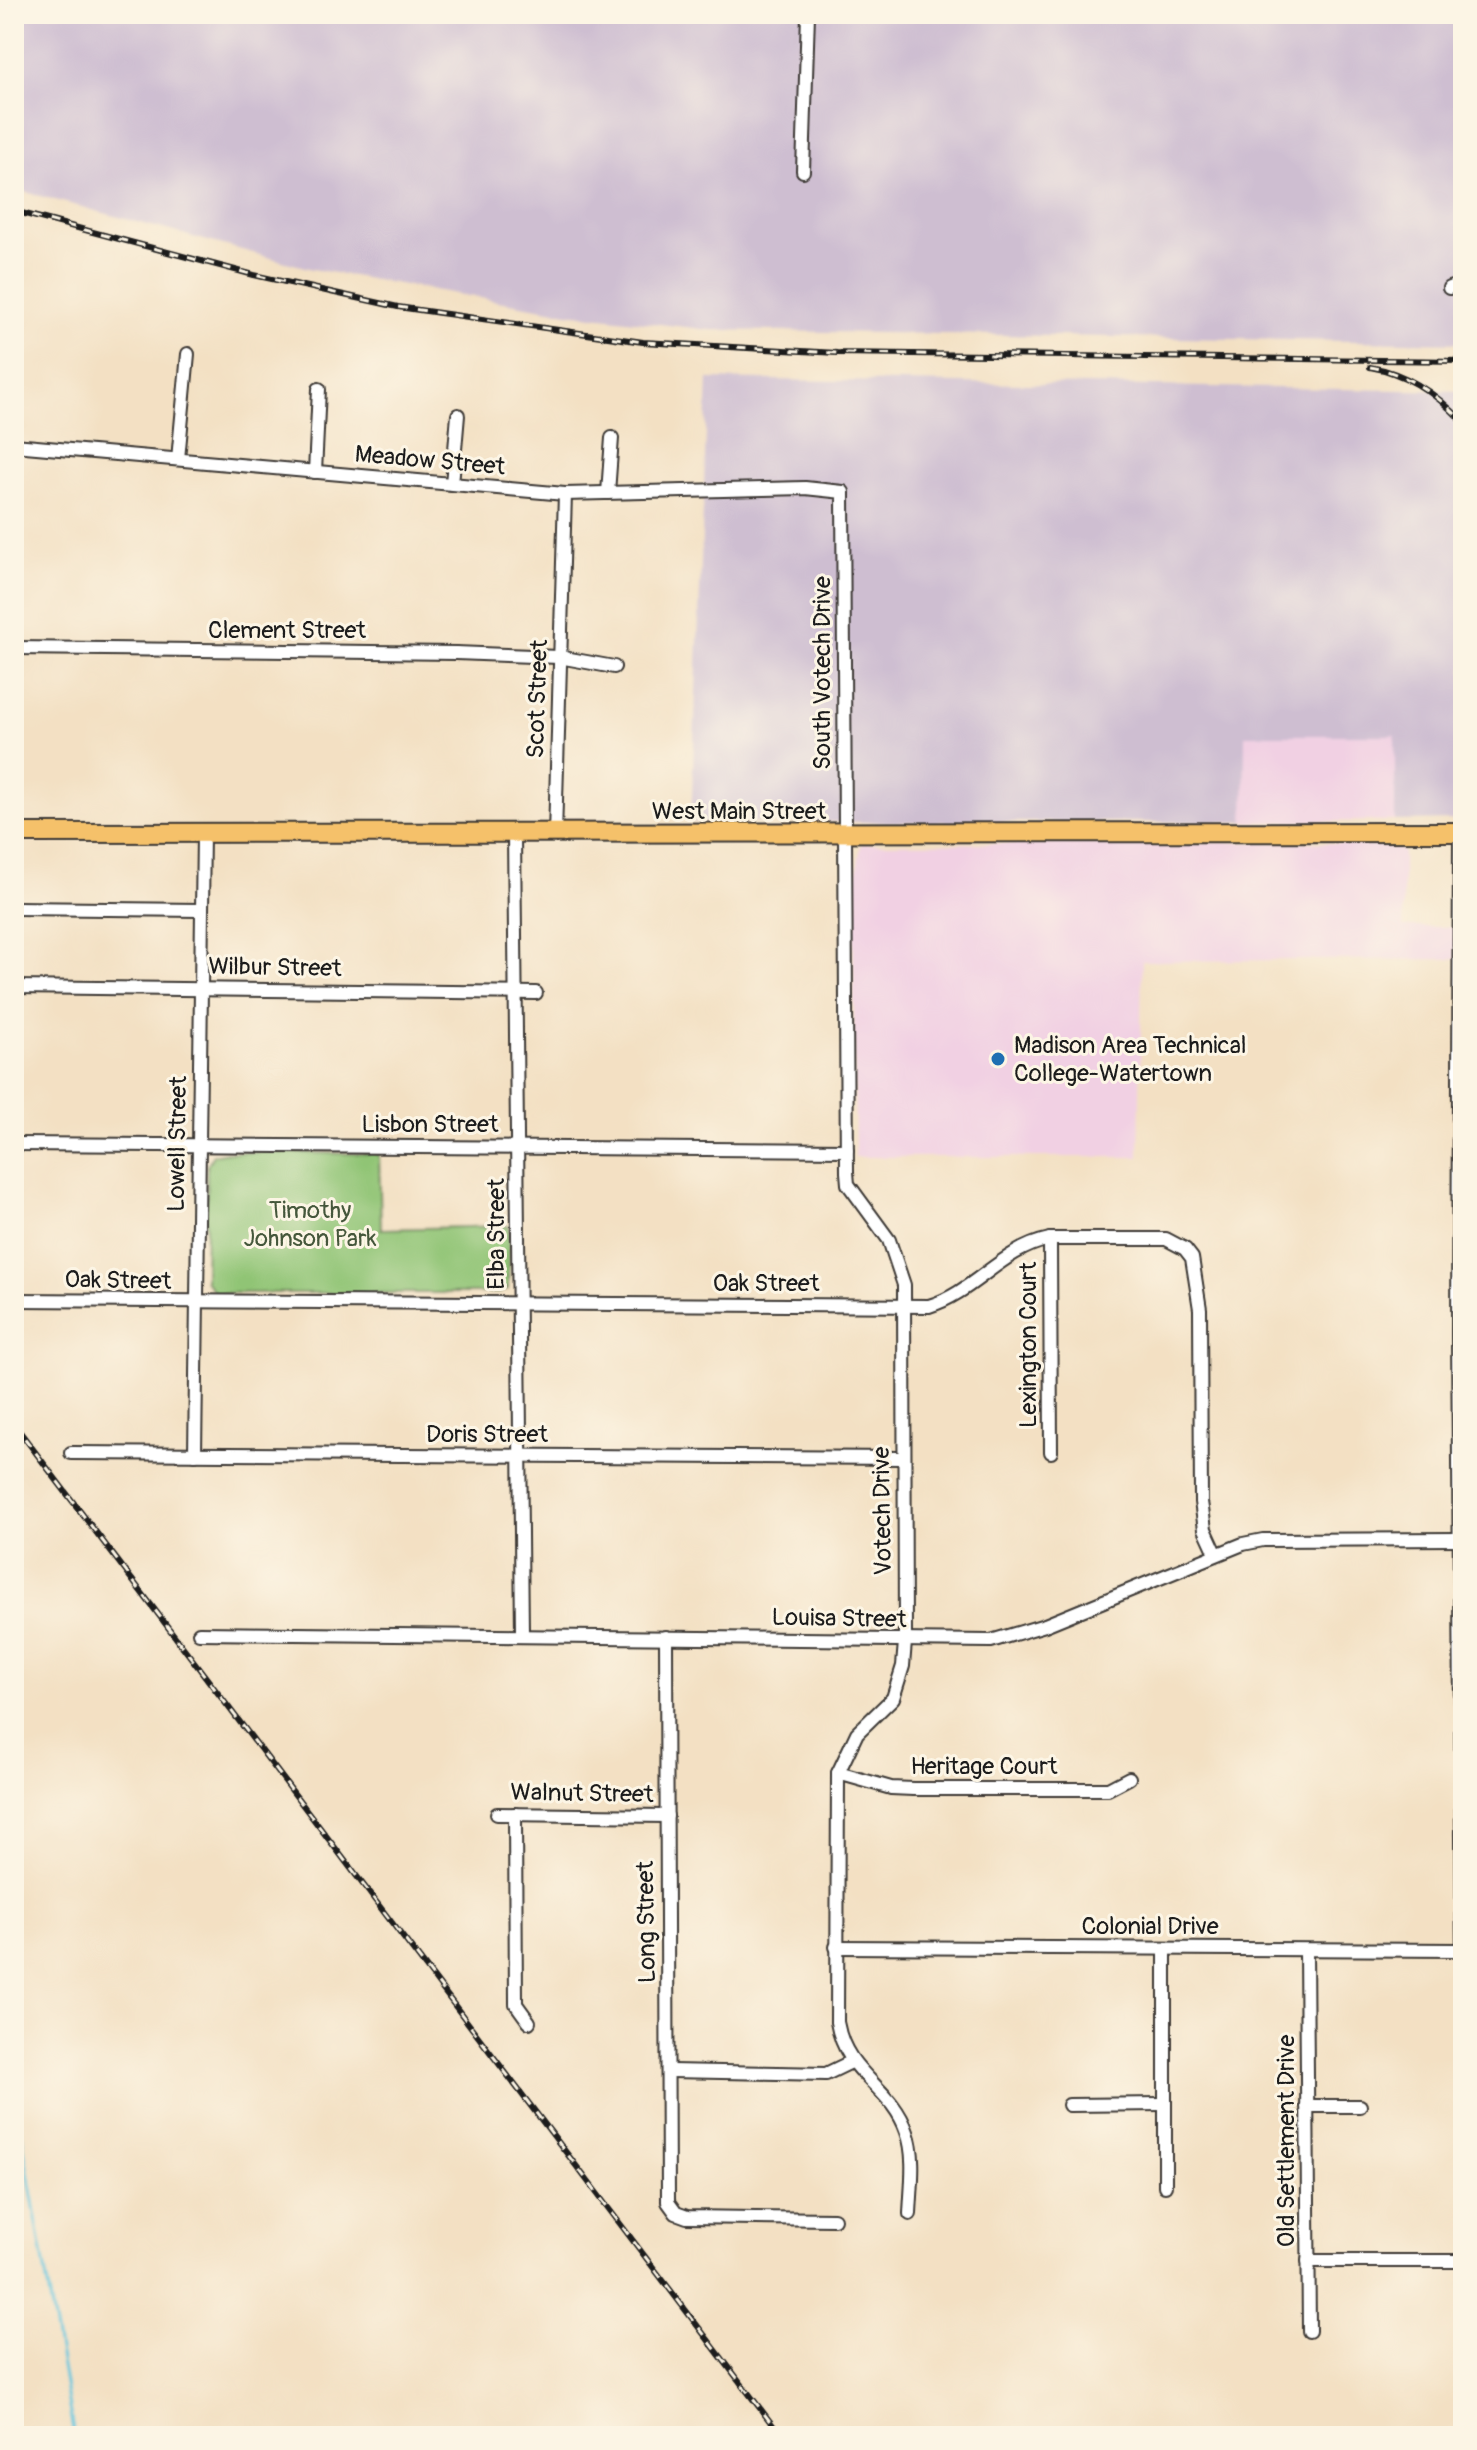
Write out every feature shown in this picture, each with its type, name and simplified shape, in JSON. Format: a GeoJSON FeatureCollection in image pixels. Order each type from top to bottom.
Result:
{"type":"FeatureCollection","features":[{"type":"Feature","properties":{"kind":"main road","name":"West Main Street"},"geometry":{"type":"LineString","coordinates":[[14,833],[842,835],[1461,832]]}},
{"type":"Feature","properties":{"kind":"street"},"geometry":{"type":"LineString","coordinates":[[803,171],[808,14]]}},
{"type":"Feature","properties":{"kind":"street"},"geometry":{"type":"LineString","coordinates":[[1449,288],[1463,284]]}},
{"type":"Feature","properties":{"kind":"street"},"geometry":{"type":"LineString","coordinates":[[178,459],[188,354]]}},
{"type":"Feature","properties":{"kind":"street"},"geometry":{"type":"LineString","coordinates":[[315,472],[319,389]]}},
{"type":"Feature","properties":{"kind":"street"},"geometry":{"type":"LineString","coordinates":[[452,484],[458,415]]}},
{"type":"Feature","properties":{"kind":"street"},"geometry":{"type":"LineString","coordinates":[[608,493],[612,438]]}},
{"type":"Feature","properties":{"kind":"street","name":"Meadow Street"},"geometry":{"type":"LineString","coordinates":[[14,445],[565,494],[805,488],[843,492]]}},
{"type":"Feature","properties":{"kind":"street","name":"South Votech Drive"},"geometry":{"type":"LineString","coordinates":[[843,492],[844,998]]}},
{"type":"Feature","properties":{"kind":"street","name":"Scot Street"},"geometry":{"type":"LineString","coordinates":[[555,835],[565,494]]}},
{"type":"Feature","properties":{"kind":"street","name":"Clement Street"},"geometry":{"type":"LineString","coordinates":[[14,648],[559,657],[614,667]]}},
{"type":"Feature","properties":{"kind":"street"},"geometry":{"type":"LineString","coordinates":[[1461,832],[1459,1539],[1463,1964]]}},
{"type":"Feature","properties":{"kind":"street","name":"Lowell Street"},"geometry":{"type":"LineString","coordinates":[[195,1454],[203,834]]}},
{"type":"Feature","properties":{"kind":"street","name":"Elba Street"},"geometry":{"type":"LineString","coordinates":[[514,834],[522,1634]]}},
{"type":"Feature","properties":{"kind":"street"},"geometry":{"type":"LineString","coordinates":[[14,908],[201,910]]}},
{"type":"Feature","properties":{"kind":"street","name":"Wilbur Street"},"geometry":{"type":"LineString","coordinates":[[14,987],[536,993]]}},
{"type":"Feature","properties":{"kind":"street","name":"Votech Drive"},"geometry":{"type":"LineString","coordinates":[[844,998],[848,1184],[896,1253],[904,1285],[905,1642],[900,1683],[893,1698],[857,1733],[838,1773],[837,2022],[843,2049],[851,2062],[895,2107],[907,2130],[912,2156],[910,2214]]}},
{"type":"Feature","properties":{"kind":"street","name":"Lisbon Street"},"geometry":{"type":"LineString","coordinates":[[14,1144],[847,1150]]}},
{"type":"Feature","properties":{"kind":"street","name":"Oak Street"},"geometry":{"type":"LineString","coordinates":[[14,1300],[197,1304],[902,1306],[942,1302],[1019,1248],[1050,1239],[1166,1239],[1185,1249],[1192,1258],[1200,1309],[1201,1502],[1205,1529],[1216,1553]]}},
{"type":"Feature","properties":{"kind":"street","name":"Lexington Court"},"geometry":{"type":"LineString","coordinates":[[1050,1239],[1051,1452]]}},
{"type":"Feature","properties":{"kind":"street","name":"Doris Street"},"geometry":{"type":"LineString","coordinates":[[71,1453],[903,1458]]}},
{"type":"Feature","properties":{"kind":"street","name":"Louisa Street"},"geometry":{"type":"LineString","coordinates":[[199,1633],[522,1634],[968,1643],[1015,1636],[1216,1553],[1263,1540],[1459,1539]]}},
{"type":"Feature","properties":{"kind":"street","name":"Long Street"},"geometry":{"type":"LineString","coordinates":[[666,1637],[670,2207],[680,2215],[697,2218],[834,2219]]}},
{"type":"Feature","properties":{"kind":"street","name":"Heritage Court"},"geometry":{"type":"LineString","coordinates":[[838,1773],[891,1788],[913,1789],[1108,1789],[1129,1778]]}},
{"type":"Feature","properties":{"kind":"street","name":"Walnut Street"},"geometry":{"type":"LineString","coordinates":[[497,1814],[667,1816]]}},
{"type":"Feature","properties":{"kind":"street"},"geometry":{"type":"LineString","coordinates":[[515,1814],[516,2004],[529,2022]]}},
{"type":"Feature","properties":{"kind":"street","name":"Colonial Drive"},"geometry":{"type":"LineString","coordinates":[[836,1947],[1463,1950]]}},
{"type":"Feature","properties":{"kind":"street"},"geometry":{"type":"LineString","coordinates":[[1165,1949],[1165,2186]]}},
{"type":"Feature","properties":{"kind":"street","name":"Old Settlement Drive"},"geometry":{"type":"LineString","coordinates":[[1306,1950],[1309,2331]]}},
{"type":"Feature","properties":{"kind":"street"},"geometry":{"type":"LineString","coordinates":[[670,2071],[826,2074],[851,2062]]}},
{"type":"Feature","properties":{"kind":"street"},"geometry":{"type":"LineString","coordinates":[[1069,2105],[1163,2104]]}},
{"type":"Feature","properties":{"kind":"street"},"geometry":{"type":"LineString","coordinates":[[1307,2106],[1360,2106]]}},
{"type":"Feature","properties":{"kind":"street"},"geometry":{"type":"LineString","coordinates":[[1308,2261],[1463,2261]]}},
{"type":"Feature","properties":{"kind":"shaded area"},"geometry":{"type":"Polygon","coordinates":[[[14,14],[1463,14],[1463,343],[711,330],[567,313],[312,269],[14,189],[14,14]]]}},
{"type":"Feature","properties":{"kind":"shaded area"},"geometry":{"type":"Polygon","coordinates":[[[708,379],[1463,391],[1463,820],[1395,821],[1395,735],[1245,735],[1244,822],[691,822],[708,379]]]}},
{"type":"Feature","properties":{"kind":"shaded area"},"geometry":{"type":"Polygon","coordinates":[[[1244,735],[1395,735],[1395,821],[1244,822],[1244,735]]]}},
{"type":"Feature","properties":{"kind":"shaded area","name":"Madison Area Technical College-Watertown"},"geometry":{"type":"Polygon","coordinates":[[[1301,842],[1403,846],[1403,927],[1463,927],[1463,959],[1142,961],[1139,1157],[855,1157],[853,895],[861,844],[1301,842]]]}},
{"type":"Feature","properties":{"kind":"green space","name":"Timothy Johnson Park"},"geometry":{"type":"Polygon","coordinates":[[[227,1152],[379,1154],[381,1229],[509,1226],[508,1289],[499,1293],[215,1293],[205,1280],[207,1165],[213,1155],[227,1152]]]}},
{"type":"Feature","properties":{"kind":"waterway"},"geometry":{"type":"LineString","coordinates":[[14,2092],[74,2436]]}},
{"type":"Feature","properties":{"kind":"railway"},"geometry":{"type":"LineString","coordinates":[[14,211],[254,275],[398,307],[643,342],[837,353],[1463,361]]}},
{"type":"Feature","properties":{"kind":"railway"},"geometry":{"type":"LineString","coordinates":[[1370,367],[1397,374],[1421,387],[1463,422]]}},
{"type":"Feature","properties":{"kind":"railway"},"geometry":{"type":"LineString","coordinates":[[14,1424],[781,2436]]}},
{"type":"Feature","properties":{"kind":"place","name":"Madison Area Technical College-Watertown"},"geometry":{"type":"Point","coordinates":[998,1059]}}]}
